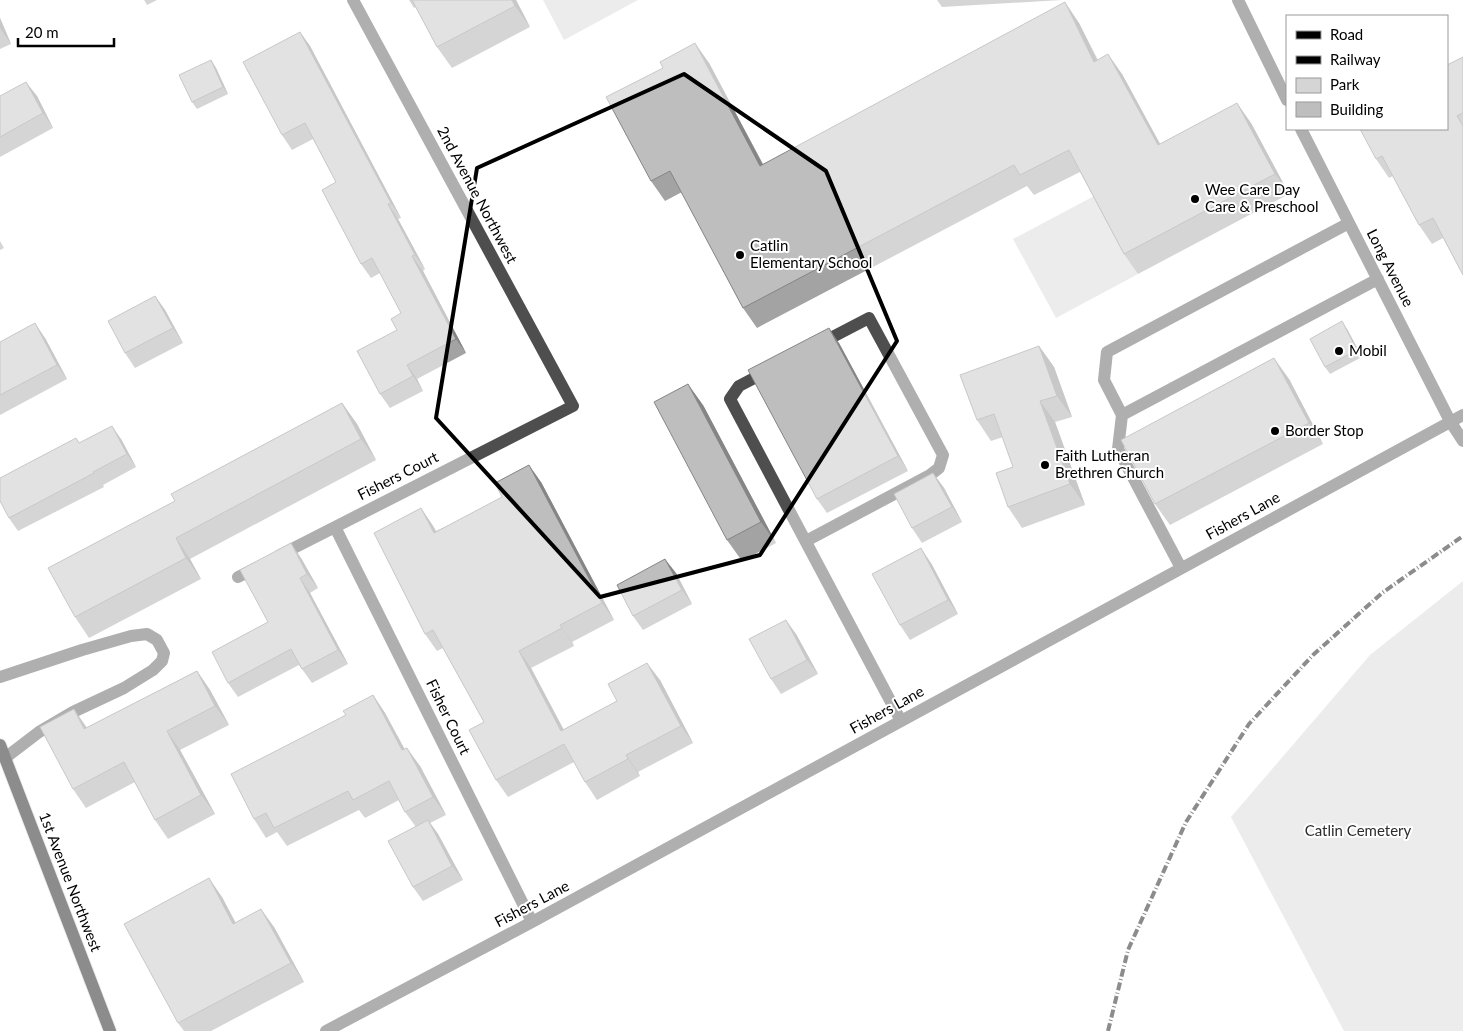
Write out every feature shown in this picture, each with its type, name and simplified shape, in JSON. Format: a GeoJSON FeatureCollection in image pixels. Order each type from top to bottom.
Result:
{"type":"FeatureCollection","features":[{"type":"Feature","properties":{"kind":"main road","name":"1st Avenue Northwest"},"geometry":{"type":"LineString","coordinates":[[0,745],[110,1031]]}},
{"type":"Feature","properties":{"kind":"street","name":"2nd Avenue Northwest"},"geometry":{"type":"LineString","coordinates":[[353,0],[573,406]]}},
{"type":"Feature","properties":{"kind":"street"},"geometry":{"type":"LineString","coordinates":[[1238,0],[1286,98]]}},
{"type":"Feature","properties":{"kind":"street","name":"Long Avenue"},"geometry":{"type":"LineString","coordinates":[[1302,130],[1450,421],[1463,442]]}},
{"type":"Feature","properties":{"kind":"street"},"geometry":{"type":"LineString","coordinates":[[1181,568],[1118,449],[1122,415],[1104,380],[1107,352],[1350,223]]}},
{"type":"Feature","properties":{"kind":"street"},"geometry":{"type":"LineString","coordinates":[[1122,415],[1378,279]]}},
{"type":"Feature","properties":{"kind":"street"},"geometry":{"type":"LineString","coordinates":[[806,541],[930,475],[939,468],[942,455],[869,318],[808,350]]}},
{"type":"Feature","properties":{"kind":"street"},"geometry":{"type":"LineString","coordinates":[[782,364],[739,386],[730,399],[901,721]]}},
{"type":"Feature","properties":{"kind":"street","name":"Fishers Court"},"geometry":{"type":"LineString","coordinates":[[238,577],[573,406]]}},
{"type":"Feature","properties":{"kind":"street","name":"Fishers Lane"},"geometry":{"type":"LineString","coordinates":[[326,1031],[532,922],[1463,414]]}},
{"type":"Feature","properties":{"kind":"street","name":"Fisher Court"},"geometry":{"type":"LineString","coordinates":[[335,526],[532,922]]}},
{"type":"Feature","properties":{"kind":"street"},"geometry":{"type":"LineString","coordinates":[[0,677],[131,636],[147,634],[157,640],[164,653],[162,661],[154,670],[124,688],[73,712],[46,728],[5,758]]}},
{"type":"Feature","properties":{"kind":"highlighted area"},"geometry":{"type":"Polygon","coordinates":[[[684,74],[826,171],[897,341],[760,555],[600,597],[436,418],[477,168],[684,74]]]}},
{"type":"Feature","properties":{"kind":"green space"},"geometry":{"type":"Polygon","coordinates":[[[543,0],[638,0],[564,40],[543,0]]]}},
{"type":"Feature","properties":{"kind":"green space"},"geometry":{"type":"Polygon","coordinates":[[[1096,195],[1138,274],[1056,318],[1013,239],[1096,195]]]}},
{"type":"Feature","properties":{"kind":"green space","name":"Catlin Cemetery"},"geometry":{"type":"Polygon","coordinates":[[[1463,581],[1463,1031],[1344,1031],[1231,817],[1370,655],[1463,581]]]}},
{"type":"Feature","properties":{"kind":"building"},"geometry":{"type":"Polygon","coordinates":[[[412,0],[512,0],[515,6],[437,47],[412,0]]]}},
{"type":"Feature","properties":{"kind":"building"},"geometry":{"type":"Polygon","coordinates":[[[1065,2],[1094,62],[1108,54],[1158,145],[1237,103],[1275,174],[1124,254],[1069,150],[1020,175],[1014,165],[743,308],[670,171],[651,181],[606,97],[663,68],[660,62],[695,43],[760,166],[1065,2]]]}},
{"type":"Feature","properties":{"kind":"building"},"geometry":{"type":"Polygon","coordinates":[[[300,32],[391,203],[388,204],[415,255],[412,256],[456,339],[407,365],[413,376],[380,394],[357,351],[397,330],[391,319],[401,313],[372,258],[361,264],[322,190],[336,182],[305,123],[282,135],[243,62],[300,32]]]}},
{"type":"Feature","properties":{"kind":"building"},"geometry":{"type":"Polygon","coordinates":[[[1463,57],[1463,113],[1457,116],[1463,126],[1463,275],[1433,218],[1419,225],[1382,156],[1376,159],[1361,130],[1448,130],[1448,64],[1463,57]]]}},
{"type":"Feature","properties":{"kind":"building"},"geometry":{"type":"Polygon","coordinates":[[[211,60],[223,87],[192,102],[179,75],[211,60]]]}},
{"type":"Feature","properties":{"kind":"building"},"geometry":{"type":"Polygon","coordinates":[[[26,82],[43,113],[0,137],[0,96],[26,82]]]}},
{"type":"Feature","properties":{"kind":"building"},"geometry":{"type":"Polygon","coordinates":[[[155,296],[173,328],[125,353],[108,321],[155,296]]]}},
{"type":"Feature","properties":{"kind":"building","name":"Mobil"},"geometry":{"type":"Polygon","coordinates":[[[1342,321],[1357,350],[1325,367],[1310,339],[1342,321]]]}},
{"type":"Feature","properties":{"kind":"building"},"geometry":{"type":"Polygon","coordinates":[[[35,323],[57,365],[0,395],[0,342],[35,323]]]}},
{"type":"Feature","properties":{"kind":"building"},"geometry":{"type":"Polygon","coordinates":[[[829,328],[898,456],[817,499],[748,370],[829,328]]]}},
{"type":"Feature","properties":{"kind":"building","name":"Faith Lutheran Brethren Church"},"geometry":{"type":"Polygon","coordinates":[[[1039,346],[1057,396],[1040,401],[1070,484],[1008,507],[996,473],[1013,467],[994,414],[977,420],[960,375],[1039,346]]]}},
{"type":"Feature","properties":{"kind":"building"},"geometry":{"type":"Polygon","coordinates":[[[1274,358],[1309,423],[1155,504],[1121,440],[1274,358]]]}},
{"type":"Feature","properties":{"kind":"building"},"geometry":{"type":"Polygon","coordinates":[[[688,384],[761,522],[727,540],[654,402],[688,384]]]}},
{"type":"Feature","properties":{"kind":"building"},"geometry":{"type":"Polygon","coordinates":[[[342,403],[361,439],[176,538],[186,558],[75,617],[48,568],[175,501],[171,494],[342,403]]]}},
{"type":"Feature","properties":{"kind":"building"},"geometry":{"type":"Polygon","coordinates":[[[112,426],[127,454],[9,518],[0,501],[0,478],[76,438],[79,443],[112,426]]]}},
{"type":"Feature","properties":{"kind":"building"},"geometry":{"type":"Polygon","coordinates":[[[529,465],[602,603],[560,625],[562,628],[519,651],[561,731],[617,701],[608,684],[647,663],[681,726],[626,755],[628,759],[585,782],[564,744],[496,780],[469,730],[484,722],[433,630],[425,634],[374,533],[421,508],[434,533],[502,497],[495,483],[529,465]]]}},
{"type":"Feature","properties":{"kind":"building"},"geometry":{"type":"Polygon","coordinates":[[[933,473],[952,507],[912,528],[894,494],[933,473]]]}},
{"type":"Feature","properties":{"kind":"building"},"geometry":{"type":"Polygon","coordinates":[[[291,543],[307,574],[300,578],[338,650],[302,669],[291,649],[228,683],[212,652],[268,622],[240,570],[291,543]]]}},
{"type":"Feature","properties":{"kind":"building"},"geometry":{"type":"Polygon","coordinates":[[[921,548],[948,600],[900,625],[872,574],[921,548]]]}},
{"type":"Feature","properties":{"kind":"building"},"geometry":{"type":"Polygon","coordinates":[[[665,559],[682,590],[633,616],[617,585],[665,559]]]}},
{"type":"Feature","properties":{"kind":"building"},"geometry":{"type":"Polygon","coordinates":[[[786,620],[807,660],[771,679],[749,639],[786,620]]]}},
{"type":"Feature","properties":{"kind":"building"},"geometry":{"type":"Polygon","coordinates":[[[197,671],[215,706],[167,731],[201,795],[155,820],[124,762],[73,789],[40,727],[74,709],[84,729],[197,671]]]}},
{"type":"Feature","properties":{"kind":"building"},"geometry":{"type":"Polygon","coordinates":[[[373,695],[402,750],[407,748],[433,797],[405,812],[389,781],[353,800],[348,791],[274,828],[266,813],[254,819],[231,774],[346,715],[343,711],[373,695]]]}},
{"type":"Feature","properties":{"kind":"building"},"geometry":{"type":"Polygon","coordinates":[[[428,820],[452,866],[413,887],[388,841],[428,820]]]}},
{"type":"Feature","properties":{"kind":"building"},"geometry":{"type":"Polygon","coordinates":[[[209,878],[233,924],[261,909],[291,963],[178,1023],[124,924],[209,878]]]}},
{"type":"Feature","properties":{"kind":"railway"},"geometry":{"type":"LineString","coordinates":[[1108,1031],[1128,950],[1186,822],[1249,724],[1313,655],[1382,593],[1463,536]]}},
{"type":"Feature","properties":{"kind":"place","name":"Wee Care Day Care & Preschool"},"geometry":{"type":"Point","coordinates":[1195,199]}},
{"type":"Feature","properties":{"kind":"place","name":"Catlin Elementary School"},"geometry":{"type":"Point","coordinates":[740,255]}},
{"type":"Feature","properties":{"kind":"place","name":"Mobil"},"geometry":{"type":"Point","coordinates":[1339,351]}},
{"type":"Feature","properties":{"kind":"place","name":"Border Stop"},"geometry":{"type":"Point","coordinates":[1275,431]}},
{"type":"Feature","properties":{"kind":"place","name":"Faith Lutheran Brethren Church"},"geometry":{"type":"Point","coordinates":[1045,465]}}]}
